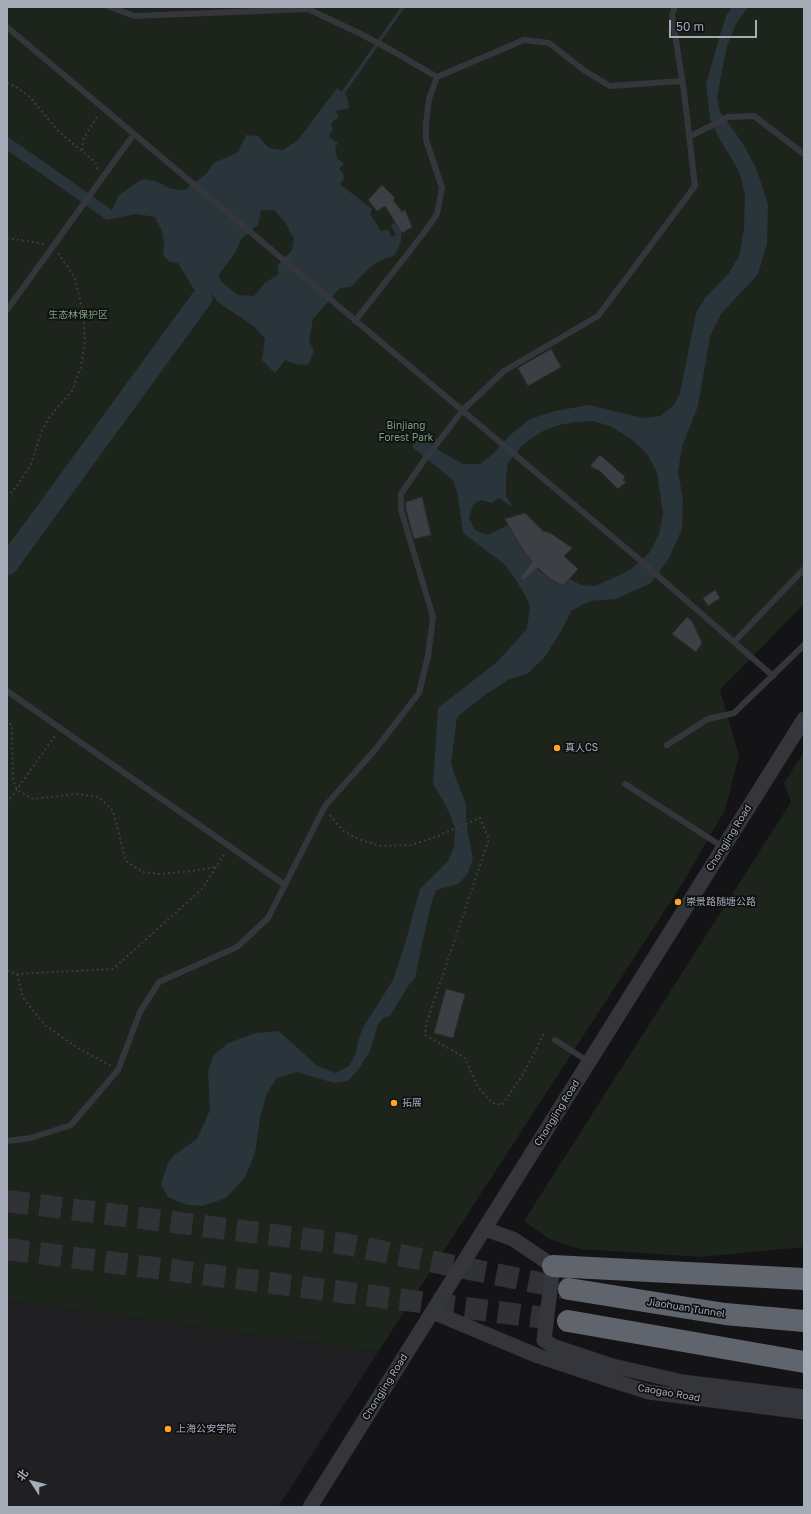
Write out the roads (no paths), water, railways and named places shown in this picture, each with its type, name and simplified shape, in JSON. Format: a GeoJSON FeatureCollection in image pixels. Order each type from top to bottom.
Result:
{"type":"FeatureCollection","features":[{"type":"Feature","properties":{"kind":"highway"},"geometry":{"type":"LineString","coordinates":[[553,1266],[804,1279]]}},
{"type":"Feature","properties":{"kind":"highway","name":"Jiaohuan Tunnel"},"geometry":{"type":"LineString","coordinates":[[569,1289],[725,1314],[779,1320],[804,1321]]}},
{"type":"Feature","properties":{"kind":"highway"},"geometry":{"type":"LineString","coordinates":[[568,1321],[804,1362]]}},
{"type":"Feature","properties":{"kind":"street","name":"Chongjing Road"},"geometry":{"type":"LineString","coordinates":[[310,1507],[804,719]]}},
{"type":"Feature","properties":{"kind":"street"},"geometry":{"type":"LineString","coordinates":[[485,1228],[514,1239],[553,1266],[544,1340],[538,1356]]}},
{"type":"Feature","properties":{"kind":"street","name":"Caogao Road"},"geometry":{"type":"LineString","coordinates":[[432,1312],[538,1356],[649,1392],[804,1412]]}},
{"type":"Feature","properties":{"kind":"street","name":"Caogao Road"},"geometry":{"type":"LineString","coordinates":[[544,1340],[553,1346],[613,1366],[683,1382],[804,1397]]}},
{"type":"Feature","properties":{"kind":"lane"},"geometry":{"type":"LineString","coordinates":[[110,7],[134,16],[300,8],[308,9],[361,34],[437,77]]}},
{"type":"Feature","properties":{"kind":"lane"},"geometry":{"type":"LineString","coordinates":[[7,1141],[31,1138],[71,1125],[118,1070],[140,1012],[159,982],[237,947],[268,918],[324,808],[374,752],[419,693],[428,656],[433,616],[401,510],[401,494],[436,444],[463,410],[504,372],[598,316],[695,186],[672,14],[675,7]]}},
{"type":"Feature","properties":{"kind":"lane"},"geometry":{"type":"LineString","coordinates":[[7,27],[355,321],[463,410],[634,555],[773,676]]}},
{"type":"Feature","properties":{"kind":"lane"},"geometry":{"type":"LineString","coordinates":[[355,321],[437,214],[442,188],[426,140],[426,124],[429,99],[437,77],[524,40],[549,43],[585,71],[610,86],[682,81]]}},
{"type":"Feature","properties":{"kind":"lane"},"geometry":{"type":"LineString","coordinates":[[689,137],[728,117],[754,116],[804,154]]}},
{"type":"Feature","properties":{"kind":"lane"},"geometry":{"type":"LineString","coordinates":[[7,310],[54,247],[90,194],[134,134]]}},
{"type":"Feature","properties":{"kind":"lane"},"geometry":{"type":"LineString","coordinates":[[734,642],[804,569]]}},
{"type":"Feature","properties":{"kind":"lane"},"geometry":{"type":"LineString","coordinates":[[667,745],[708,719],[734,714],[804,645]]}},
{"type":"Feature","properties":{"kind":"lane"},"geometry":{"type":"LineString","coordinates":[[7,691],[285,885]]}},
{"type":"Feature","properties":{"kind":"lane"},"geometry":{"type":"LineString","coordinates":[[625,784],[724,848]]}},
{"type":"Feature","properties":{"kind":"lane"},"geometry":{"type":"LineString","coordinates":[[555,1040],[589,1062]]}},
{"type":"Feature","properties":{"kind":"waterway"},"geometry":{"type":"LineString","coordinates":[[343,93],[403,7]]}},
{"type":"Feature","properties":{"kind":"waterway"},"geometry":{"type":"LineString","coordinates":[[7,565],[202,298]]}},
{"type":"Feature","properties":{"kind":"tunnel"},"geometry":{"type":"LineString","coordinates":[[7,1201],[345,1244],[569,1289]]}},
{"type":"Feature","properties":{"kind":"tunnel"},"geometry":{"type":"LineString","coordinates":[[7,1249],[568,1321]]}},
{"type":"Feature","properties":{"kind":"place","name":"真人CS"},"geometry":{"type":"Point","coordinates":[557,748]}},
{"type":"Feature","properties":{"kind":"place","name":"崇景路随塘公路"},"geometry":{"type":"Point","coordinates":[678,902]}},
{"type":"Feature","properties":{"kind":"place","name":"拓展"},"geometry":{"type":"Point","coordinates":[394,1103]}},
{"type":"Feature","properties":{"kind":"place","name":"上海公安学院"},"geometry":{"type":"Point","coordinates":[168,1429]}},
{"type":"Feature","properties":{"kind":"park label","name":"生态林保护区"},"geometry":{"type":"Point","coordinates":[78,315]}},
{"type":"Feature","properties":{"kind":"park label","name":"Binjiang Forest Park"},"geometry":{"type":"Point","coordinates":[406,432]}}]}
